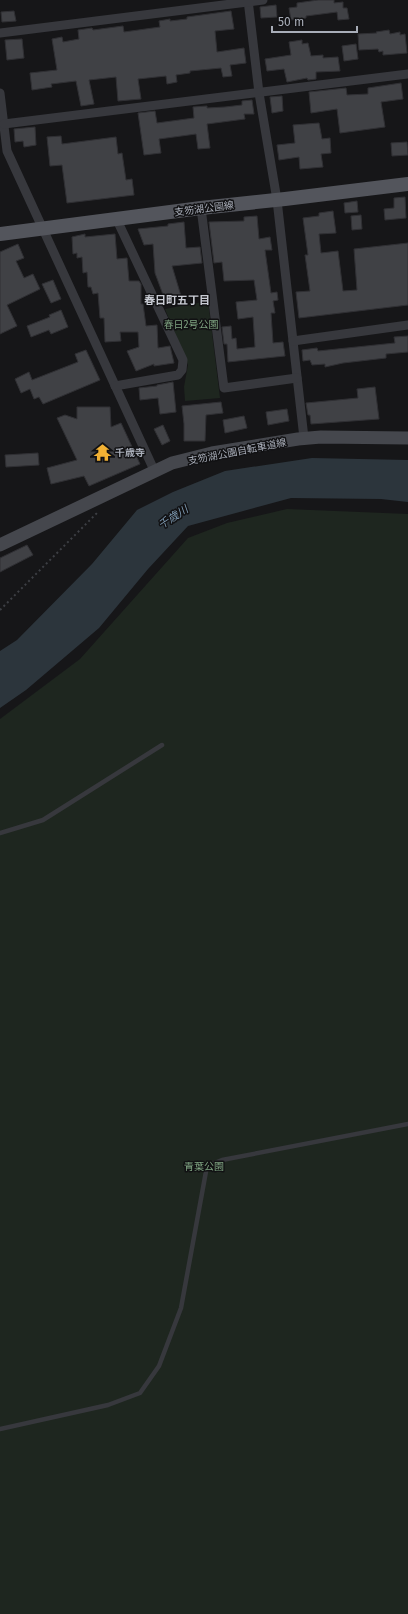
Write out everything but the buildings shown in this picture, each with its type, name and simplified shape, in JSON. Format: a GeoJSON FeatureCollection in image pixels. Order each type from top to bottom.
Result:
{"type":"FeatureCollection","features":[{"type":"Feature","properties":{"kind":"main road","name":"支笏湖公園線"},"geometry":{"type":"LineString","coordinates":[[0,234],[42,230],[201,208],[408,184]]}},
{"type":"Feature","properties":{"kind":"street"},"geometry":{"type":"LineString","coordinates":[[0,33],[263,0]]}},
{"type":"Feature","properties":{"kind":"street"},"geometry":{"type":"LineString","coordinates":[[248,1],[260,93],[277,200],[304,438]]}},
{"type":"Feature","properties":{"kind":"street"},"geometry":{"type":"LineString","coordinates":[[4,124],[408,74]]}},
{"type":"Feature","properties":{"kind":"street"},"geometry":{"type":"LineString","coordinates":[[0,93],[7,151],[42,230],[154,470]]}},
{"type":"Feature","properties":{"kind":"street"},"geometry":{"type":"LineString","coordinates":[[201,208],[224,388],[297,378]]}},
{"type":"Feature","properties":{"kind":"street"},"geometry":{"type":"LineString","coordinates":[[115,386],[178,375],[182,370],[183,360],[117,220]]}},
{"type":"Feature","properties":{"kind":"street"},"geometry":{"type":"LineString","coordinates":[[293,342],[408,325]]}},
{"type":"Feature","properties":{"kind":"street"},"geometry":{"type":"LineString","coordinates":[[0,545],[154,470],[172,463],[212,453],[304,438],[408,438]]}},
{"type":"Feature","properties":{"kind":"lane"},"geometry":{"type":"LineString","coordinates":[[0,833],[43,820],[162,745]]}},
{"type":"Feature","properties":{"kind":"lane"},"geometry":{"type":"LineString","coordinates":[[0,1430],[108,1405],[140,1393],[159,1366],[181,1308],[207,1166],[222,1160],[408,1124]]}},
{"type":"Feature","properties":{"kind":"path"},"geometry":{"type":"LineString","coordinates":[[0,610],[102,508]]}},
{"type":"Feature","properties":{"kind":"green space","name":"春日2号公園"},"geometry":{"type":"Polygon","coordinates":[[[208,301],[220,398],[185,401],[184,387],[188,365],[165,309],[208,301]]]}},
{"type":"Feature","properties":{"kind":"green space","name":"青葉公園"},"geometry":{"type":"Polygon","coordinates":[[[287,509],[408,514],[408,1614],[0,1614],[0,719],[80,659],[188,538],[227,523],[287,509]]]}},
{"type":"Feature","properties":{"kind":"water","name":"千歳川"},"geometry":{"type":"Polygon","coordinates":[[[312,458],[408,460],[408,502],[381,499],[291,498],[188,526],[148,569],[99,628],[26,690],[0,708],[0,651],[17,640],[92,564],[137,510],[173,492],[225,471],[312,458]]]}},
{"type":"Feature","properties":{"kind":"place","name":"千歳寺"},"geometry":{"type":"Point","coordinates":[102,452]}},
{"type":"Feature","properties":{"kind":"district","name":"春日町五丁目"},"geometry":{"type":"Point","coordinates":[177,300]}}]}
